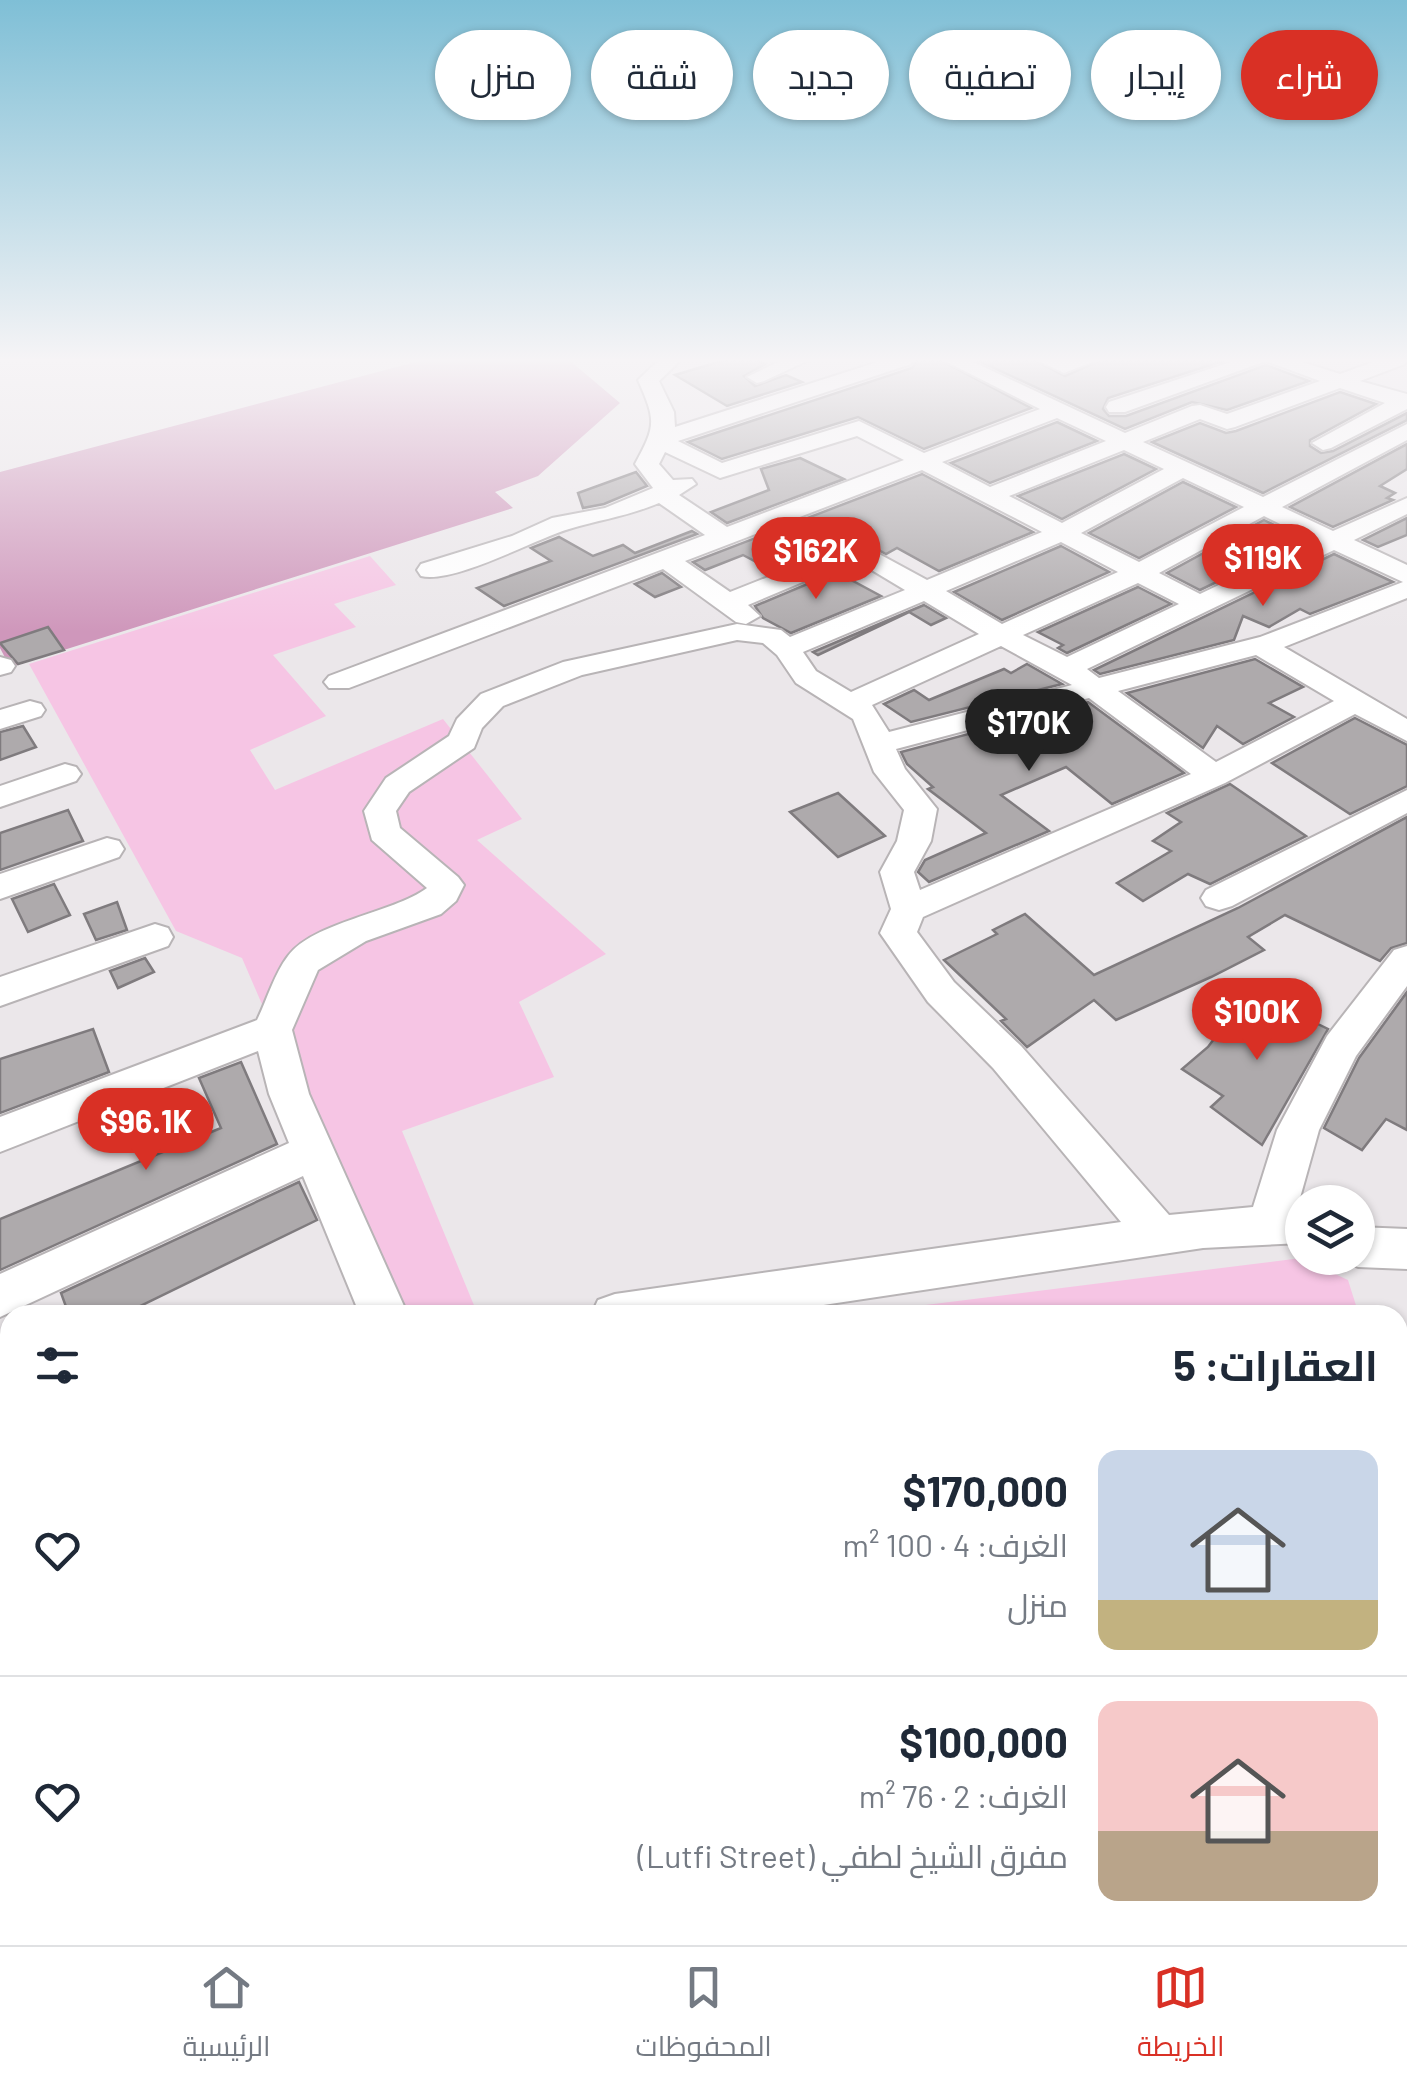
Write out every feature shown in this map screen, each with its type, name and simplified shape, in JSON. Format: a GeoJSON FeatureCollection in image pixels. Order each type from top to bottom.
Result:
{"type":"FeatureCollection","features":[{"type":"Feature","properties":{"kind":"street"},"geometry":{"type":"LineString","coordinates":[[654,451],[647,464],[654,478],[669,489]]}},
{"type":"Feature","properties":{"kind":"street"},"geometry":{"type":"LineString","coordinates":[[681,451],[720,471]]}},
{"type":"Feature","properties":{"kind":"street"},"geometry":{"type":"LineString","coordinates":[[430,570],[562,523],[610,514],[669,489],[786,451]]}},
{"type":"Feature","properties":{"kind":"street"},"geometry":{"type":"LineString","coordinates":[[906,451],[1204,606]]}},
{"type":"Feature","properties":{"kind":"street"},"geometry":{"type":"LineString","coordinates":[[339,682],[956,451]]}},
{"type":"Feature","properties":{"kind":"street"},"geometry":{"type":"LineString","coordinates":[[992,494],[1101,451]]}},
{"type":"Feature","properties":{"kind":"street"},"geometry":{"type":"LineString","coordinates":[[1151,451],[1407,575]]}},
{"type":"Feature","properties":{"kind":"street"},"geometry":{"type":"LineString","coordinates":[[851,703],[1140,572],[1368,451]]}},
{"type":"Feature","properties":{"kind":"street"},"geometry":{"type":"LineString","coordinates":[[380,1305],[289,1094],[272,1030],[303,962],[353,932],[428,905],[444,893],[446,885],[438,875],[384,832],[380,811],[398,785],[462,741],[468,724],[492,700],[573,668],[688,640],[737,632],[779,643],[926,590],[1064,532],[1185,467]]}},
{"type":"Feature","properties":{"kind":"street"},"geometry":{"type":"LineString","coordinates":[[669,489],[665,496],[670,502],[724,537]]}},
{"type":"Feature","properties":{"kind":"street"},"geometry":{"type":"LineString","coordinates":[[1066,668],[1204,606],[1407,506]]}},
{"type":"Feature","properties":{"kind":"street"},"geometry":{"type":"LineString","coordinates":[[728,603],[857,550],[1000,635],[1066,668],[1214,776]]}},
{"type":"Feature","properties":{"kind":"street"},"geometry":{"type":"LineString","coordinates":[[667,560],[779,643],[806,677],[866,714],[890,772],[921,809],[914,841],[897,872],[909,908],[898,933],[942,992],[1007,1057],[1159,1235]]}},
{"type":"Feature","properties":{"kind":"street"},"geometry":{"type":"LineString","coordinates":[[879,744],[1260,646],[1407,589]]}},
{"type":"Feature","properties":{"kind":"street"},"geometry":{"type":"LineString","coordinates":[[1260,646],[1407,732]]}},
{"type":"Feature","properties":{"kind":"street"},"geometry":{"type":"LineString","coordinates":[[909,908],[1214,776],[1357,701]]}},
{"type":"Feature","properties":{"kind":"street"},"geometry":{"type":"LineString","coordinates":[[0,720],[30,710]]}},
{"type":"Feature","properties":{"kind":"street"},"geometry":{"type":"LineString","coordinates":[[0,796],[65,774]]}},
{"type":"Feature","properties":{"kind":"street"},"geometry":{"type":"LineString","coordinates":[[1219,898],[1407,800]]}},
{"type":"Feature","properties":{"kind":"street"},"geometry":{"type":"LineString","coordinates":[[0,887],[106,849]]}},
{"type":"Feature","properties":{"kind":"street"},"geometry":{"type":"LineString","coordinates":[[0,992],[155,937]]}},
{"type":"Feature","properties":{"kind":"street"},"geometry":{"type":"LineString","coordinates":[[1293,1185],[1298,1130],[1341,1047],[1407,959]]}},
{"type":"Feature","properties":{"kind":"street"},"geometry":{"type":"LineString","coordinates":[[0,1135],[272,1030]]}},
{"type":"Feature","properties":{"kind":"street"},"geometry":{"type":"LineString","coordinates":[[0,1296],[314,1151]]}},
{"type":"Feature","properties":{"kind":"street"},"geometry":{"type":"LineString","coordinates":[[1375,1224],[1407,1225]]}},
{"type":"Feature","properties":{"kind":"street"},"geometry":{"type":"LineString","coordinates":[[684,1305],[1159,1235],[1285,1235]]}},
{"type":"Feature","properties":{"kind":"street"},"geometry":{"type":"LineString","coordinates":[[830,1305],[1198,1254],[1285,1236]]}},
{"type":"Feature","properties":{"kind":"street"},"geometry":{"type":"LineString","coordinates":[[1375,1248],[1407,1249]]}},
{"type":"Feature","properties":{"kind":"shaded area"},"geometry":{"type":"Polygon","coordinates":[[[80,451],[566,451],[538,476],[495,492],[513,508],[10,667],[0,648],[0,472],[80,451]]]}},
{"type":"Feature","properties":{"kind":"shaded area"},"geometry":{"type":"Polygon","coordinates":[[[370,556],[396,585],[334,604],[356,627],[273,655],[326,716],[250,750],[275,790],[443,719],[522,819],[477,840],[606,954],[519,1002],[554,1077],[402,1131],[474,1305],[392,1305],[242,958],[176,931],[29,664],[370,556]]]}},
{"type":"Feature","properties":{"kind":"shaded area"},"geometry":{"type":"Polygon","coordinates":[[[1285,1260],[1285,1275],[1337,1275],[1348,1280],[1356,1305],[925,1305],[1285,1260]]]}},
{"type":"Feature","properties":{"kind":"building"},"geometry":{"type":"Polygon","coordinates":[[[706,451],[749,451],[722,459],[706,451]]]}},
{"type":"Feature","properties":{"kind":"building"},"geometry":{"type":"Polygon","coordinates":[[[983,451],[1072,451],[990,483],[951,463],[983,451]]]}},
{"type":"Feature","properties":{"kind":"building"},"geometry":{"type":"Polygon","coordinates":[[[1171,451],[1346,451],[1263,493],[1171,451]]]}},
{"type":"Feature","properties":{"kind":"building"},"geometry":{"type":"Polygon","coordinates":[[[1394,451],[1407,451],[1407,469],[1380,486],[1395,493],[1387,498],[1393,500],[1333,527],[1290,507],[1394,451]]]}},
{"type":"Feature","properties":{"kind":"building"},"geometry":{"type":"Polygon","coordinates":[[[1124,454],[1156,469],[1062,519],[1018,496],[1124,454]]]}},
{"type":"Feature","properties":{"kind":"building"},"geometry":{"type":"Polygon","coordinates":[[[800,458],[844,479],[727,523],[711,512],[769,490],[761,469],[800,458]]]}},
{"type":"Feature","properties":{"kind":"building"},"geometry":{"type":"Polygon","coordinates":[[[636,472],[647,486],[604,504],[583,508],[578,493],[636,472]]]}},
{"type":"Feature","properties":{"kind":"building"},"geometry":{"type":"Polygon","coordinates":[[[922,474],[1033,532],[939,571],[897,548],[886,554],[856,538],[773,571],[743,555],[705,570],[693,562],[922,474]]]}},
{"type":"Feature","properties":{"kind":"building"},"geometry":{"type":"Polygon","coordinates":[[[1183,482],[1236,507],[1139,558],[1089,533],[1183,482]]]}},
{"type":"Feature","properties":{"kind":"building"},"geometry":{"type":"Polygon","coordinates":[[[1407,518],[1407,535],[1378,547],[1363,540],[1407,518]]]}},
{"type":"Feature","properties":{"kind":"building"},"geometry":{"type":"Polygon","coordinates":[[[1264,520],[1304,540],[1200,590],[1167,573],[1264,520]]]}},
{"type":"Feature","properties":{"kind":"building"},"geometry":{"type":"Polygon","coordinates":[[[692,531],[697,534],[504,606],[477,588],[551,561],[531,548],[559,537],[593,556],[623,545],[635,553],[692,531]]]}},
{"type":"Feature","properties":{"kind":"building"},"geometry":{"type":"Polygon","coordinates":[[[1061,546],[1109,572],[1002,620],[954,592],[1061,546]]]}},
{"type":"Feature","properties":{"kind":"building"},"geometry":{"type":"Polygon","coordinates":[[[1334,554],[1393,582],[1310,614],[1300,609],[1269,627],[1243,616],[1234,640],[1100,674],[1094,670],[1334,554]]]}},
{"type":"Feature","properties":{"kind":"building"},"geometry":{"type":"Polygon","coordinates":[[[855,564],[859,567],[842,575],[881,596],[791,633],[763,618],[755,606],[855,564]]]}},
{"type":"Feature","properties":{"kind":"building"},"geometry":{"type":"Polygon","coordinates":[[[662,573],[681,587],[655,597],[635,584],[662,573]]]}},
{"type":"Feature","properties":{"kind":"building"},"geometry":{"type":"Polygon","coordinates":[[[1138,587],[1171,604],[1067,653],[1058,648],[1063,645],[1038,632],[1138,587]]]}},
{"type":"Feature","properties":{"kind":"building"},"geometry":{"type":"Polygon","coordinates":[[[924,605],[946,618],[931,625],[909,612],[818,655],[813,652],[924,605]]]}},
{"type":"Feature","properties":{"kind":"building"},"geometry":{"type":"Polygon","coordinates":[[[48,627],[64,650],[18,664],[0,643],[48,627]]]}},
{"type":"Feature","properties":{"kind":"building"},"geometry":{"type":"Polygon","coordinates":[[[1255,659],[1303,687],[1269,703],[1294,717],[1243,744],[1217,726],[1203,748],[1127,693],[1255,659]]]}},
{"type":"Feature","properties":{"kind":"building"},"geometry":{"type":"Polygon","coordinates":[[[1027,664],[1062,684],[911,722],[884,704],[914,690],[929,700],[1004,669],[1011,673],[1027,664]]]}},
{"type":"Feature","properties":{"kind":"building"},"geometry":{"type":"Polygon","coordinates":[[[1088,702],[1184,773],[1112,804],[1066,767],[1001,795],[1049,831],[929,882],[918,872],[925,860],[986,833],[928,789],[933,787],[907,764],[901,752],[1088,702]]]}},
{"type":"Feature","properties":{"kind":"building"},"geometry":{"type":"Polygon","coordinates":[[[1355,718],[1407,745],[1407,786],[1350,814],[1272,763],[1355,718]]]}},
{"type":"Feature","properties":{"kind":"building"},"geometry":{"type":"Polygon","coordinates":[[[23,726],[36,747],[0,760],[0,732],[23,726]]]}},
{"type":"Feature","properties":{"kind":"building"},"geometry":{"type":"Polygon","coordinates":[[[1230,784],[1306,836],[1210,884],[1188,874],[1143,901],[1117,883],[1171,851],[1153,841],[1181,822],[1167,813],[1230,784]]]}},
{"type":"Feature","properties":{"kind":"building"},"geometry":{"type":"Polygon","coordinates":[[[838,793],[885,836],[838,857],[790,812],[838,793]]]}},
{"type":"Feature","properties":{"kind":"building"},"geometry":{"type":"Polygon","coordinates":[[[68,810],[83,841],[0,870],[0,833],[68,810]]]}},
{"type":"Feature","properties":{"kind":"building"},"geometry":{"type":"Polygon","coordinates":[[[1407,817],[1407,943],[1391,948],[1380,961],[1285,915],[1248,937],[1264,950],[1116,1020],[1094,1000],[1027,1047],[1001,1021],[1006,1019],[944,960],[997,934],[993,930],[1025,914],[1094,975],[1238,908],[1407,817]]]}},
{"type":"Feature","properties":{"kind":"building"},"geometry":{"type":"Polygon","coordinates":[[[54,884],[70,915],[28,932],[12,899],[54,884]]]}},
{"type":"Feature","properties":{"kind":"building"},"geometry":{"type":"Polygon","coordinates":[[[117,902],[127,930],[96,940],[84,914],[117,902]]]}},
{"type":"Feature","properties":{"kind":"building"},"geometry":{"type":"Polygon","coordinates":[[[145,958],[154,972],[118,988],[110,971],[145,958]]]}},
{"type":"Feature","properties":{"kind":"building"},"geometry":{"type":"Polygon","coordinates":[[[1250,991],[1328,1029],[1262,1145],[1211,1107],[1223,1096],[1182,1069],[1208,1047],[1250,991]]]}},
{"type":"Feature","properties":{"kind":"building"},"geometry":{"type":"Polygon","coordinates":[[[1407,992],[1407,1130],[1386,1119],[1362,1150],[1324,1128],[1359,1058],[1407,992]]]}},
{"type":"Feature","properties":{"kind":"building"},"geometry":{"type":"Polygon","coordinates":[[[93,1029],[109,1072],[0,1113],[0,1059],[93,1029]]]}},
{"type":"Feature","properties":{"kind":"building"},"geometry":{"type":"Polygon","coordinates":[[[241,1062],[277,1144],[0,1270],[0,1219],[221,1128],[199,1078],[241,1062]]]}},
{"type":"Feature","properties":{"kind":"building"},"geometry":{"type":"Polygon","coordinates":[[[299,1182],[317,1220],[142,1305],[65,1305],[61,1293],[299,1182]]]}}]}
